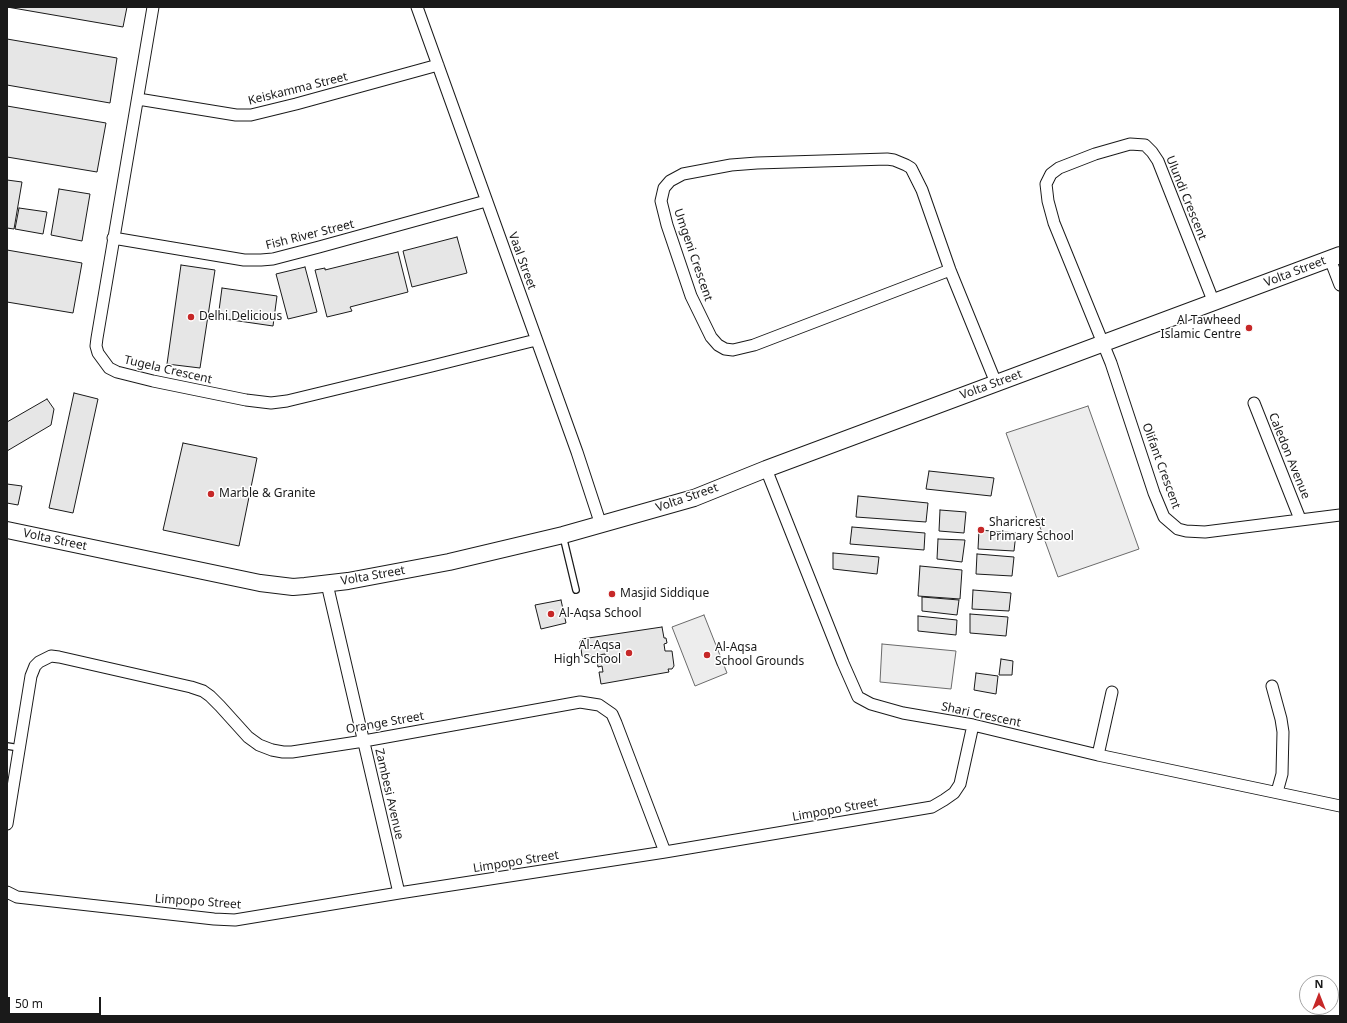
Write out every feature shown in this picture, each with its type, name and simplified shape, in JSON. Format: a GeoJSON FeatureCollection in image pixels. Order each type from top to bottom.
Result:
{"type":"FeatureCollection","features":[{"type":"Feature","properties":{"kind":"street","name":"Tugela Crescent"},"geometry":{"type":"LineString","coordinates":[[153,7],[96,346],[98,354],[109,368],[117,372],[246,400],[271,403],[287,401],[536,340]]}},
{"type":"Feature","properties":{"kind":"street","name":"Vaal Street"},"geometry":{"type":"LineString","coordinates":[[417,7],[577,452],[601,525]]}},
{"type":"Feature","properties":{"kind":"street","name":"Keiskamma Street"},"geometry":{"type":"LineString","coordinates":[[138,99],[236,115],[251,115],[438,65]]}},
{"type":"Feature","properties":{"kind":"street","name":"Ulundi Crescent"},"geometry":{"type":"LineString","coordinates":[[1103,344],[1054,223],[1048,201],[1046,184],[1051,174],[1059,168],[1095,154],[1130,144],[1145,145],[1152,152],[1158,161],[1214,303]]}},
{"type":"Feature","properties":{"kind":"street","name":"Umgeni Crescent"},"geometry":{"type":"LineString","coordinates":[[950,270],[754,345],[733,350],[725,349],[718,345],[711,337],[691,296],[667,224],[661,201],[664,188],[670,181],[683,174],[731,165],[887,159],[894,160],[911,168],[917,179],[950,270],[996,383]]}},
{"type":"Feature","properties":{"kind":"street","name":"Fish River Street"},"geometry":{"type":"LineString","coordinates":[[113,238],[244,260],[273,259],[486,201]]}},
{"type":"Feature","properties":{"kind":"street"},"geometry":{"type":"LineString","coordinates":[[1335,257],[1340,285]]}},
{"type":"Feature","properties":{"kind":"street","name":"Volta Street"},"geometry":{"type":"LineString","coordinates":[[7,530],[260,583],[293,587],[327,584],[449,562],[563,535],[694,498],[766,469],[1335,257]]}},
{"type":"Feature","properties":{"kind":"street","name":"Olifant Crescent"},"geometry":{"type":"LineString","coordinates":[[1103,344],[1111,363],[1154,493],[1164,517],[1178,529],[1205,532],[1340,515]]}},
{"type":"Feature","properties":{"kind":"street","name":"Caledon Avenue"},"geometry":{"type":"LineString","coordinates":[[1254,403],[1300,519]]}},
{"type":"Feature","properties":{"kind":"street","name":"Shari Crescent"},"geometry":{"type":"LineString","coordinates":[[766,469],[843,663],[858,696],[871,704],[892,710],[973,725],[1098,755],[1340,806]]}},
{"type":"Feature","properties":{"kind":"street","name":"Zambesi Avenue"},"geometry":{"type":"LineString","coordinates":[[327,584],[399,893]]}},
{"type":"Feature","properties":{"kind":"street","name":"Orange Street"},"geometry":{"type":"LineString","coordinates":[[20,748],[31,676],[35,666],[39,662],[51,656],[191,687],[203,691],[215,701],[248,737],[259,745],[272,750],[292,752],[364,741],[580,702],[599,705],[612,714],[665,852]]}},
{"type":"Feature","properties":{"kind":"street"},"geometry":{"type":"LineString","coordinates":[[1272,686],[1283,732],[1282,774],[1277,792]]}},
{"type":"Feature","properties":{"kind":"street"},"geometry":{"type":"LineString","coordinates":[[1098,755],[1112,692]]}},
{"type":"Feature","properties":{"kind":"street","name":"Limpopo Street"},"geometry":{"type":"LineString","coordinates":[[7,892],[17,897],[235,920],[665,852],[932,807],[954,793],[960,784],[973,725]]}},
{"type":"Feature","properties":{"kind":"street"},"geometry":{"type":"LineString","coordinates":[[7,824],[20,748]]}},
{"type":"Feature","properties":{"kind":"lane"},"geometry":{"type":"LineString","coordinates":[[563,535],[576,590]]}},
{"type":"Feature","properties":{"kind":"lane"},"geometry":{"type":"LineString","coordinates":[[7,746],[20,748]]}},
{"type":"Feature","properties":{"kind":"shaded area"},"geometry":{"type":"Polygon","coordinates":[[[1088,406],[1139,549],[1058,577],[1006,433],[1088,406]]]}},
{"type":"Feature","properties":{"kind":"shaded area"},"geometry":{"type":"Polygon","coordinates":[[[704,615],[727,673],[695,686],[672,627],[704,615]]]}},
{"type":"Feature","properties":{"kind":"shaded area"},"geometry":{"type":"Polygon","coordinates":[[[882,644],[956,651],[951,689],[880,682],[882,644]]]}},
{"type":"Feature","properties":{"kind":"building"},"geometry":{"type":"Polygon","coordinates":[[[7,7],[127,7],[123,27],[7,7]]]}},
{"type":"Feature","properties":{"kind":"building"},"geometry":{"type":"Polygon","coordinates":[[[7,39],[117,58],[110,103],[7,85],[7,39]]]}},
{"type":"Feature","properties":{"kind":"building"},"geometry":{"type":"Polygon","coordinates":[[[7,106],[106,123],[97,172],[7,157],[7,106]]]}},
{"type":"Feature","properties":{"kind":"building"},"geometry":{"type":"Polygon","coordinates":[[[7,180],[22,182],[14,229],[7,228],[7,180]]]}},
{"type":"Feature","properties":{"kind":"building"},"geometry":{"type":"Polygon","coordinates":[[[59,189],[90,194],[82,241],[51,235],[59,189]]]}},
{"type":"Feature","properties":{"kind":"building"},"geometry":{"type":"Polygon","coordinates":[[[19,208],[47,212],[43,234],[15,229],[19,208]]]}},
{"type":"Feature","properties":{"kind":"building"},"geometry":{"type":"Polygon","coordinates":[[[457,237],[467,273],[412,287],[403,251],[457,237]]]}},
{"type":"Feature","properties":{"kind":"building"},"geometry":{"type":"Polygon","coordinates":[[[7,250],[82,263],[73,313],[7,302],[7,250]]]}},
{"type":"Feature","properties":{"kind":"building"},"geometry":{"type":"Polygon","coordinates":[[[398,252],[408,292],[350,307],[352,311],[327,317],[315,270],[325,268],[325,270],[398,252]]]}},
{"type":"Feature","properties":{"kind":"building","name":"Delhi Delicious"},"geometry":{"type":"Polygon","coordinates":[[[181,265],[215,270],[200,368],[167,364],[181,265]]]}},
{"type":"Feature","properties":{"kind":"building"},"geometry":{"type":"Polygon","coordinates":[[[305,267],[317,312],[288,319],[276,274],[305,267]]]}},
{"type":"Feature","properties":{"kind":"building"},"geometry":{"type":"Polygon","coordinates":[[[222,288],[277,296],[273,326],[218,318],[222,288]]]}},
{"type":"Feature","properties":{"kind":"building"},"geometry":{"type":"Polygon","coordinates":[[[74,393],[98,399],[73,513],[49,508],[74,393]]]}},
{"type":"Feature","properties":{"kind":"building"},"geometry":{"type":"Polygon","coordinates":[[[47,399],[54,409],[51,425],[7,451],[7,422],[47,399]]]}},
{"type":"Feature","properties":{"kind":"building","name":"Marble & Granite"},"geometry":{"type":"Polygon","coordinates":[[[183,443],[257,458],[239,546],[163,530],[183,443]]]}},
{"type":"Feature","properties":{"kind":"building"},"geometry":{"type":"Polygon","coordinates":[[[929,471],[994,478],[991,496],[926,489],[929,471]]]}},
{"type":"Feature","properties":{"kind":"building"},"geometry":{"type":"Polygon","coordinates":[[[7,484],[22,486],[18,505],[7,503],[7,484]]]}},
{"type":"Feature","properties":{"kind":"building"},"geometry":{"type":"Polygon","coordinates":[[[858,496],[928,503],[926,522],[856,517],[858,496]]]}},
{"type":"Feature","properties":{"kind":"building"},"geometry":{"type":"Polygon","coordinates":[[[940,510],[966,512],[964,533],[939,531],[940,510]]]}},
{"type":"Feature","properties":{"kind":"building"},"geometry":{"type":"Polygon","coordinates":[[[852,527],[925,533],[924,550],[850,544],[852,527]]]}},
{"type":"Feature","properties":{"kind":"building"},"geometry":{"type":"Polygon","coordinates":[[[979,530],[1016,533],[1014,551],[978,549],[979,530]]]}},
{"type":"Feature","properties":{"kind":"building"},"geometry":{"type":"Polygon","coordinates":[[[938,539],[965,540],[962,562],[937,559],[938,539]]]}},
{"type":"Feature","properties":{"kind":"building"},"geometry":{"type":"Polygon","coordinates":[[[833,553],[879,557],[877,574],[833,569],[833,553]]]}},
{"type":"Feature","properties":{"kind":"building"},"geometry":{"type":"Polygon","coordinates":[[[977,554],[1014,557],[1012,576],[976,574],[977,554]]]}},
{"type":"Feature","properties":{"kind":"building"},"geometry":{"type":"Polygon","coordinates":[[[920,566],[962,570],[960,599],[918,596],[920,566]]]}},
{"type":"Feature","properties":{"kind":"building"},"geometry":{"type":"Polygon","coordinates":[[[973,590],[1011,593],[1009,611],[972,609],[973,590]]]}},
{"type":"Feature","properties":{"kind":"building"},"geometry":{"type":"Polygon","coordinates":[[[922,597],[959,600],[957,615],[922,611],[922,597]]]}},
{"type":"Feature","properties":{"kind":"building","name":"Al-Aqsa School"},"geometry":{"type":"Polygon","coordinates":[[[561,600],[566,623],[541,629],[535,605],[561,600]]]}},
{"type":"Feature","properties":{"kind":"building"},"geometry":{"type":"Polygon","coordinates":[[[970,614],[1008,617],[1006,636],[970,633],[970,614]]]}},
{"type":"Feature","properties":{"kind":"building"},"geometry":{"type":"Polygon","coordinates":[[[918,616],[957,620],[956,635],[918,631],[918,616]]]}},
{"type":"Feature","properties":{"kind":"building","name":"Al-Aqsa High School"},"geometry":{"type":"Polygon","coordinates":[[[662,627],[664,638],[666,638],[667,643],[664,644],[665,651],[672,651],[674,666],[672,669],[668,669],[669,672],[601,684],[599,672],[603,672],[602,666],[598,667],[597,660],[606,659],[605,654],[582,656],[580,641],[582,639],[662,627]]]}},
{"type":"Feature","properties":{"kind":"building"},"geometry":{"type":"Polygon","coordinates":[[[1001,659],[1013,661],[1012,675],[999,675],[1001,659]]]}},
{"type":"Feature","properties":{"kind":"building"},"geometry":{"type":"Polygon","coordinates":[[[976,673],[998,676],[996,694],[974,690],[976,673]]]}},
{"type":"Feature","properties":{"kind":"place","name":"Delhi Delicious"},"geometry":{"type":"Point","coordinates":[191,317]}},
{"type":"Feature","properties":{"kind":"place","name":"Al Tawheed Islamic Centre"},"geometry":{"type":"Point","coordinates":[1249,328]}},
{"type":"Feature","properties":{"kind":"place","name":"Marble & Granite"},"geometry":{"type":"Point","coordinates":[211,494]}},
{"type":"Feature","properties":{"kind":"place","name":"Sharicrest Primary School"},"geometry":{"type":"Point","coordinates":[981,530]}},
{"type":"Feature","properties":{"kind":"place","name":"Masjid Siddique"},"geometry":{"type":"Point","coordinates":[612,594]}},
{"type":"Feature","properties":{"kind":"place","name":"Al-Aqsa School"},"geometry":{"type":"Point","coordinates":[551,614]}},
{"type":"Feature","properties":{"kind":"place","name":"Al-Aqsa High School"},"geometry":{"type":"Point","coordinates":[629,653]}},
{"type":"Feature","properties":{"kind":"place","name":"Al-Aqsa School Grounds"},"geometry":{"type":"Point","coordinates":[707,655]}}]}
